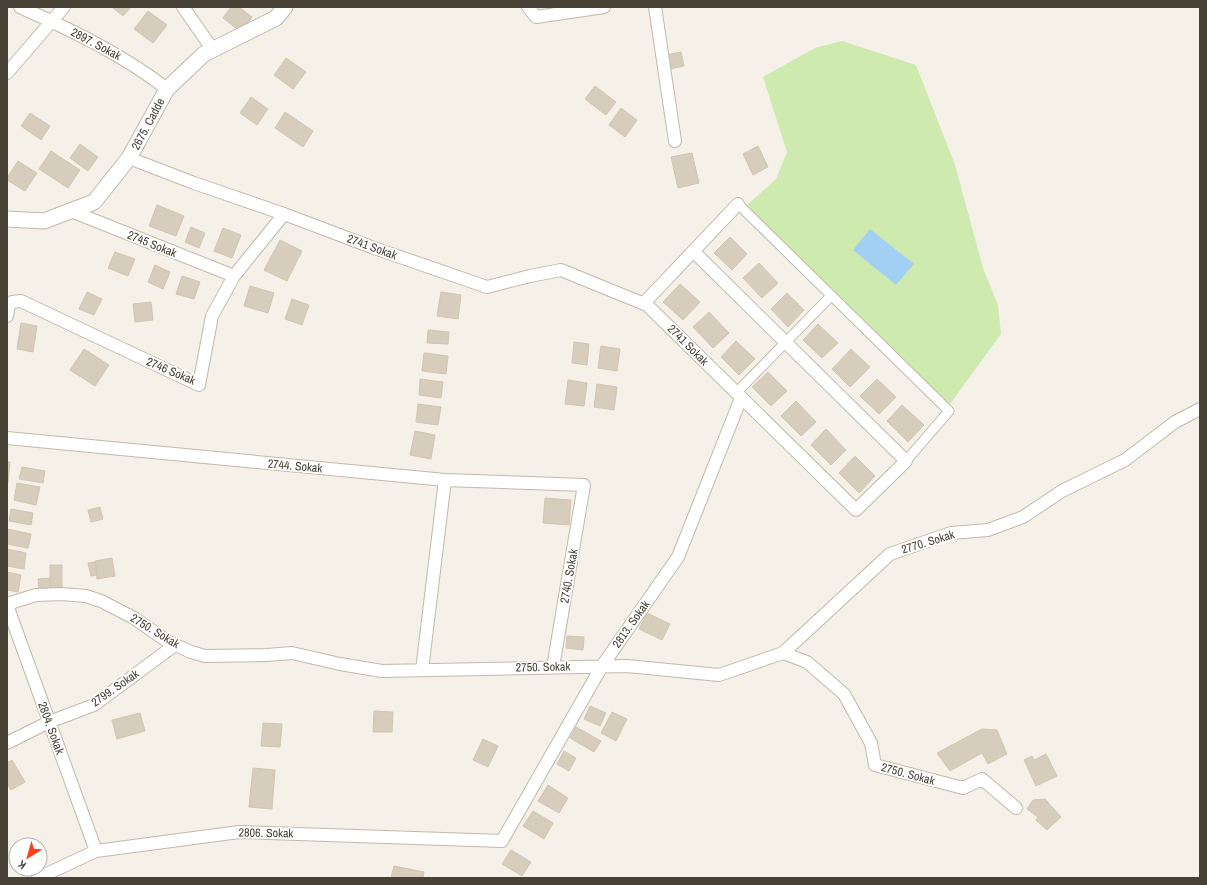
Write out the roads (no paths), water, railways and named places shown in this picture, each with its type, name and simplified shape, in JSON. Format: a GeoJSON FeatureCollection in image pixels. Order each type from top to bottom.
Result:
{"type":"FeatureCollection","features":[{"type":"Feature","properties":{"kind":"street","name":"2897. Sokak"},"geometry":{"type":"LineString","coordinates":[[20,7],[101,46],[146,73],[167,89]]}},
{"type":"Feature","properties":{"kind":"street"},"geometry":{"type":"LineString","coordinates":[[7,73],[64,7]]}},
{"type":"Feature","properties":{"kind":"street"},"geometry":{"type":"LineString","coordinates":[[183,7],[213,50]]}},
{"type":"Feature","properties":{"kind":"street","name":"2675. Cadde"},"geometry":{"type":"LineString","coordinates":[[7,218],[44,221],[94,202],[130,158],[167,89],[204,54],[276,18],[285,7]]}},
{"type":"Feature","properties":{"kind":"street"},"geometry":{"type":"LineString","coordinates":[[528,7],[536,17],[604,7]]}},
{"type":"Feature","properties":{"kind":"street"},"geometry":{"type":"LineString","coordinates":[[655,7],[675,141]]}},
{"type":"Feature","properties":{"kind":"street","name":"2741 Sokak"},"geometry":{"type":"LineString","coordinates":[[130,158],[194,183],[284,214],[414,263],[487,287],[561,270],[644,303],[856,510],[906,461]]}},
{"type":"Feature","properties":{"kind":"street"},"geometry":{"type":"LineString","coordinates":[[644,303],[693,251],[738,204],[949,411],[906,461],[693,251]]}},
{"type":"Feature","properties":{"kind":"street","name":"2745 Sokak"},"geometry":{"type":"LineString","coordinates":[[71,211],[234,276]]}},
{"type":"Feature","properties":{"kind":"street","name":"2746 Sokak"},"geometry":{"type":"LineString","coordinates":[[7,316],[9,305],[12,302],[22,301],[199,385],[212,316],[234,276],[284,214]]}},
{"type":"Feature","properties":{"kind":"street"},"geometry":{"type":"LineString","coordinates":[[739,395],[786,342],[831,296]]}},
{"type":"Feature","properties":{"kind":"street","name":"2813. Sokak"},"geometry":{"type":"LineString","coordinates":[[502,841],[602,666],[678,557],[739,395]]}},
{"type":"Feature","properties":{"kind":"street","name":"2770. Sokak"},"geometry":{"type":"LineString","coordinates":[[783,653],[890,554],[952,533],[988,530],[1023,517],[1062,492],[1125,460],[1175,422],[1200,409]]}},
{"type":"Feature","properties":{"kind":"street","name":"2744. Sokak"},"geometry":{"type":"LineString","coordinates":[[7,438],[445,480],[584,485]]}},
{"type":"Feature","properties":{"kind":"street"},"geometry":{"type":"LineString","coordinates":[[422,670],[445,480]]}},
{"type":"Feature","properties":{"kind":"street","name":"2740. Sokak"},"geometry":{"type":"LineString","coordinates":[[553,667],[584,485]]}},
{"type":"Feature","properties":{"kind":"street","name":"2750. Sokak"},"geometry":{"type":"LineString","coordinates":[[7,604],[36,595],[62,594],[86,596],[101,601],[134,618],[167,642],[205,656],[292,653],[340,664],[382,671],[627,666],[719,675],[783,653],[807,662],[844,694],[871,743],[875,765],[963,788],[982,779],[1016,808]]}},
{"type":"Feature","properties":{"kind":"street","name":"2804. Sokak"},"geometry":{"type":"LineString","coordinates":[[7,604],[96,851]]}},
{"type":"Feature","properties":{"kind":"street","name":"2799. Sokak"},"geometry":{"type":"LineString","coordinates":[[7,743],[49,722],[94,705],[175,645]]}},
{"type":"Feature","properties":{"kind":"street","name":"2806. Sokak"},"geometry":{"type":"LineString","coordinates":[[38,878],[96,851],[239,832],[502,841]]}},
{"type":"Feature","properties":{"kind":"water"},"geometry":{"type":"Polygon","coordinates":[[[870,229],[914,264],[896,285],[853,250],[870,229]]]}}]}
